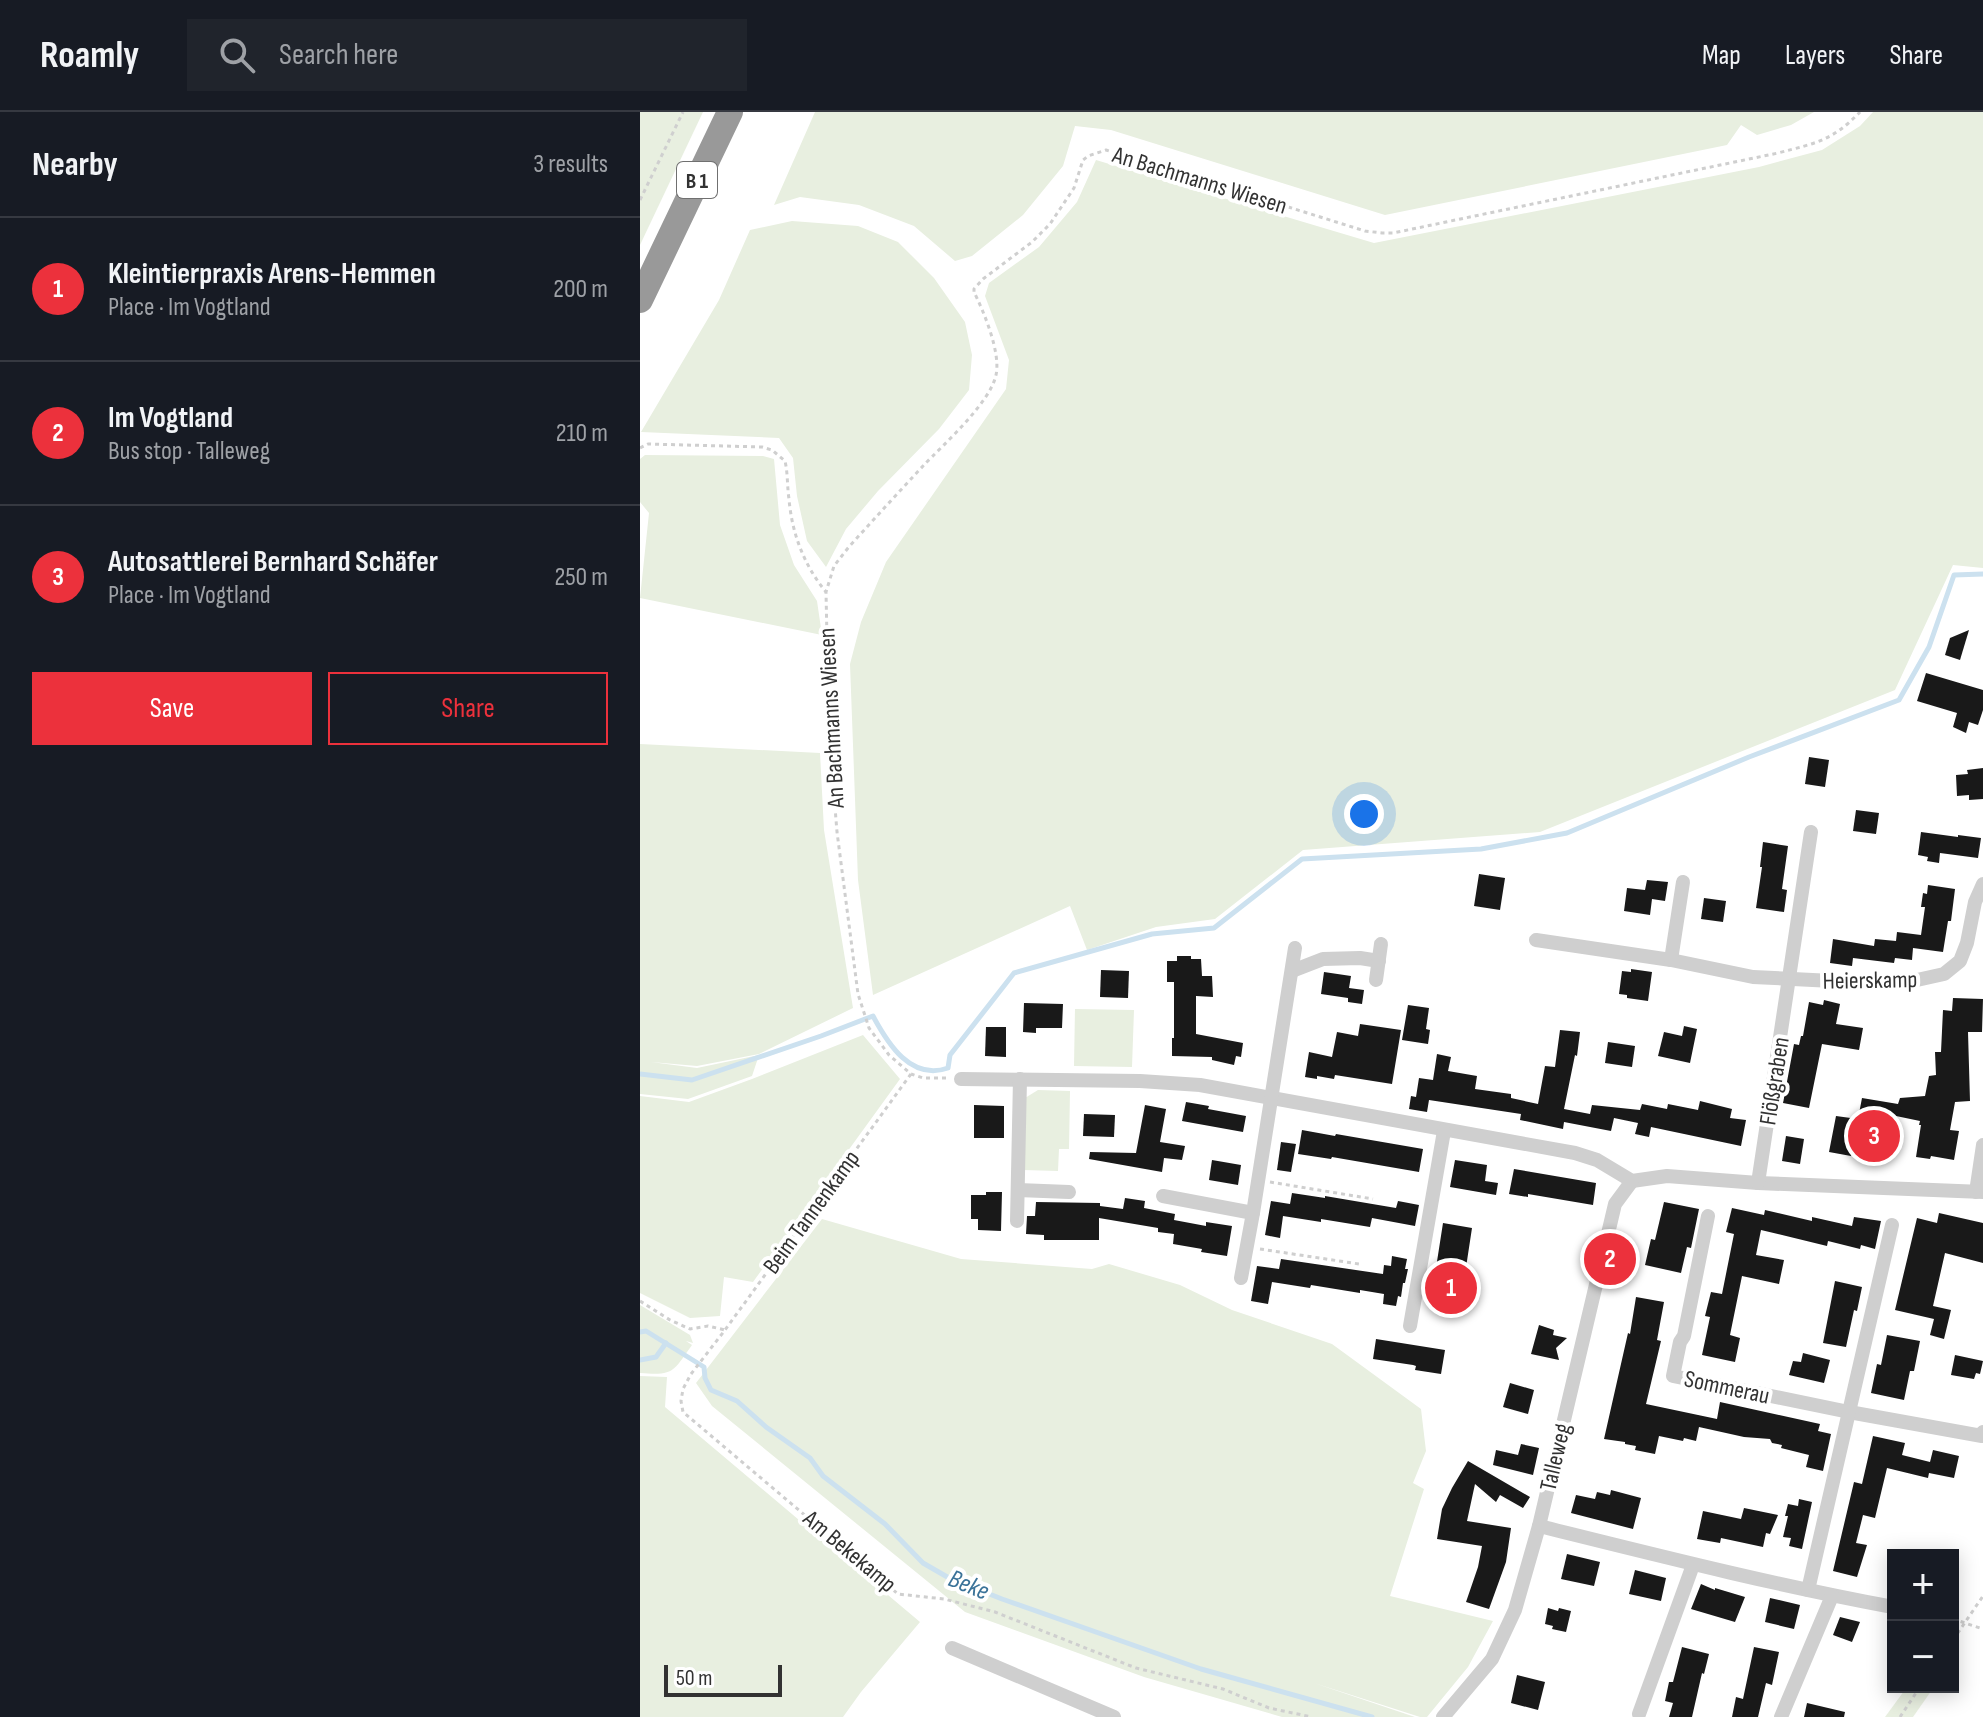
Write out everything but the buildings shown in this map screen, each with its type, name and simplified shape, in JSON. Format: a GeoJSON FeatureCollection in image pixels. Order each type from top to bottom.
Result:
{"type":"FeatureCollection","features":[{"type":"Feature","properties":{"kind":"highway","name":"B 1"},"geometry":{"type":"LineString","coordinates":[[640,300],[730,112]]}},
{"type":"Feature","properties":{"kind":"street","name":"Flößgraben"},"geometry":{"type":"LineString","coordinates":[[1758,1183],[1811,832]]}},
{"type":"Feature","properties":{"kind":"street"},"geometry":{"type":"LineString","coordinates":[[1671,960],[1683,882]]}},
{"type":"Feature","properties":{"kind":"street","name":"Heierskamp"},"geometry":{"type":"LineString","coordinates":[[1789,980],[1917,980],[1944,974],[1960,961],[1964,952],[1975,902],[1983,884]]}},
{"type":"Feature","properties":{"kind":"street"},"geometry":{"type":"LineString","coordinates":[[1536,940],[1671,960],[1753,977],[1789,980]]}},
{"type":"Feature","properties":{"kind":"street"},"geometry":{"type":"LineString","coordinates":[[1376,980],[1381,944]]}},
{"type":"Feature","properties":{"kind":"street"},"geometry":{"type":"LineString","coordinates":[[1241,1278],[1295,948]]}},
{"type":"Feature","properties":{"kind":"street"},"geometry":{"type":"LineString","coordinates":[[1292,971],[1323,959],[1379,961]]}},
{"type":"Feature","properties":{"kind":"street"},"geometry":{"type":"LineString","coordinates":[[961,1079],[1140,1081],[1200,1085],[1575,1153],[1597,1160],[1632,1181],[1667,1176],[1979,1192],[1983,1145]]}},
{"type":"Feature","properties":{"kind":"street"},"geometry":{"type":"LineString","coordinates":[[1017,1221],[1020,1079]]}},
{"type":"Feature","properties":{"kind":"street"},"geometry":{"type":"LineString","coordinates":[[1410,1326],[1444,1131]]}},
{"type":"Feature","properties":{"kind":"street","name":"Talleweg"},"geometry":{"type":"LineString","coordinates":[[1443,1717],[1492,1659],[1515,1610],[1539,1526],[1615,1204],[1632,1181]]}},
{"type":"Feature","properties":{"kind":"street"},"geometry":{"type":"LineString","coordinates":[[1018,1190],[1069,1192]]}},
{"type":"Feature","properties":{"kind":"street"},"geometry":{"type":"LineString","coordinates":[[1163,1196],[1253,1213]]}},
{"type":"Feature","properties":{"kind":"street","name":"Sommerau"},"geometry":{"type":"LineString","coordinates":[[1708,1216],[1673,1376],[1849,1412],[1982,1436],[1983,1432]]}},
{"type":"Feature","properties":{"kind":"street"},"geometry":{"type":"LineString","coordinates":[[1808,1590],[1892,1225]]}},
{"type":"Feature","properties":{"kind":"street"},"geometry":{"type":"LineString","coordinates":[[1539,1526],[1693,1565],[1887,1606]]}},
{"type":"Feature","properties":{"kind":"street"},"geometry":{"type":"LineString","coordinates":[[1639,1714],[1693,1565]]}},
{"type":"Feature","properties":{"kind":"street"},"geometry":{"type":"LineString","coordinates":[[1781,1717],[1832,1596]]}},
{"type":"Feature","properties":{"kind":"street"},"geometry":{"type":"LineString","coordinates":[[952,1648],[1114,1717]]}},
{"type":"Feature","properties":{"kind":"path"},"geometry":{"type":"LineString","coordinates":[[640,200],[683,112]]}},
{"type":"Feature","properties":{"kind":"path","name":"An Bachmanns Wiesen"},"geometry":{"type":"LineString","coordinates":[[911,1074],[889,1055],[869,1028],[857,985],[837,832],[829,734],[826,592],[834,566],[848,548],[992,387],[997,371],[996,356],[974,289],[1050,224],[1068,199],[1083,160],[1106,150],[1365,231],[1393,233],[1778,153],[1835,135],[1860,112]]}},
{"type":"Feature","properties":{"kind":"path"},"geometry":{"type":"LineString","coordinates":[[640,448],[648,444],[762,447],[772,450],[785,461],[793,526],[800,551],[826,592]]}},
{"type":"Feature","properties":{"kind":"path"},"geometry":{"type":"LineString","coordinates":[[911,1074],[923,1078],[961,1079]]}},
{"type":"Feature","properties":{"kind":"path","name":"Beim Tannenkamp"},"geometry":{"type":"LineString","coordinates":[[691,1374],[911,1074]]}},
{"type":"Feature","properties":{"kind":"path"},"geometry":{"type":"LineString","coordinates":[[1258,1180],[1373,1199]]}},
{"type":"Feature","properties":{"kind":"path"},"geometry":{"type":"LineString","coordinates":[[1247,1247],[1359,1264]]}},
{"type":"Feature","properties":{"kind":"path"},"geometry":{"type":"LineString","coordinates":[[640,1301],[690,1329],[708,1326],[725,1330]]}},
{"type":"Feature","properties":{"kind":"path","name":"Am Bekekamp"},"geometry":{"type":"LineString","coordinates":[[691,1374],[683,1389],[683,1412],[898,1594],[944,1599],[995,1612],[1136,1668],[1223,1689],[1269,1708],[1312,1717]]}},
{"type":"Feature","properties":{"kind":"path"},"geometry":{"type":"LineString","coordinates":[[1959,1632],[1983,1596]]}},
{"type":"Feature","properties":{"kind":"path"},"geometry":{"type":"LineString","coordinates":[[1959,1621],[1983,1629]]}},
{"type":"Feature","properties":{"kind":"path"},"geometry":{"type":"LineString","coordinates":[[1900,1717],[1916,1693]]}},
{"type":"Feature","properties":{"kind":"green space"},"geometry":{"type":"Polygon","coordinates":[[[640,112],[703,112],[640,245],[640,112]]]}},
{"type":"Feature","properties":{"kind":"green space"},"geometry":{"type":"Polygon","coordinates":[[[815,112],[1814,112],[1791,125],[1757,135],[1741,125],[1727,145],[1385,215],[1111,130],[1075,126],[1063,166],[1023,215],[972,256],[955,261],[914,226],[859,205],[800,197],[774,205],[815,112]]]}},
{"type":"Feature","properties":{"kind":"green space"},"geometry":{"type":"Polygon","coordinates":[[[1873,112],[1983,112],[1983,568],[1953,565],[1895,690],[1540,832],[1303,850],[1215,919],[1156,927],[1087,950],[1070,906],[873,995],[858,880],[850,664],[861,622],[886,562],[1006,389],[1009,360],[985,296],[989,283],[1039,247],[1077,202],[1096,160],[1374,243],[1759,167],[1822,150],[1860,126],[1873,112]]]}},
{"type":"Feature","properties":{"kind":"green space"},"geometry":{"type":"Polygon","coordinates":[[[792,221],[858,226],[898,242],[934,278],[965,322],[972,355],[969,390],[939,429],[878,491],[846,529],[826,567],[807,541],[793,458],[779,438],[641,432],[719,300],[750,230],[792,221]]]}},
{"type":"Feature","properties":{"kind":"green space"},"geometry":{"type":"Polygon","coordinates":[[[645,455],[763,456],[774,459],[780,525],[794,565],[817,601],[822,635],[640,598],[649,513],[640,502],[640,459],[645,455]]]}},
{"type":"Feature","properties":{"kind":"green space"},"geometry":{"type":"Polygon","coordinates":[[[640,744],[820,753],[824,830],[853,1008],[759,1054],[697,1066],[651,1062],[697,1068],[759,1055],[752,1076],[688,1099],[640,1094],[640,744]]]}},
{"type":"Feature","properties":{"kind":"green space"},"geometry":{"type":"Polygon","coordinates":[[[1075,1009],[1134,1010],[1132,1067],[1074,1066],[1075,1009]]]}},
{"type":"Feature","properties":{"kind":"green space"},"geometry":{"type":"Polygon","coordinates":[[[863,1035],[900,1079],[753,1282],[724,1277],[720,1316],[690,1318],[640,1293],[640,1096],[689,1102],[863,1035]]]}},
{"type":"Feature","properties":{"kind":"green space"},"geometry":{"type":"Polygon","coordinates":[[[1038,1090],[1070,1091],[1069,1149],[1059,1149],[1058,1171],[1023,1170],[1025,1098],[1038,1090]]]}},
{"type":"Feature","properties":{"kind":"green space"},"geometry":{"type":"Polygon","coordinates":[[[822,1219],[961,1259],[1092,1269],[1109,1264],[1180,1285],[1232,1310],[1332,1344],[1421,1409],[1426,1451],[1413,1483],[1424,1489],[1390,1596],[1493,1621],[1468,1667],[1427,1717],[1314,1683],[1415,1717],[1282,1717],[1144,1677],[965,1612],[712,1406],[696,1383],[822,1219]]]}},
{"type":"Feature","properties":{"kind":"green space"},"geometry":{"type":"Polygon","coordinates":[[[640,1305],[690,1335],[693,1343],[686,1341],[692,1345],[672,1370],[660,1374],[640,1373],[640,1305]]]}},
{"type":"Feature","properties":{"kind":"green space"},"geometry":{"type":"Polygon","coordinates":[[[640,1376],[667,1377],[665,1407],[920,1622],[843,1717],[640,1717],[640,1376]]]}},
{"type":"Feature","properties":{"kind":"green space"},"geometry":{"type":"Polygon","coordinates":[[[1903,1693],[1930,1693],[1913,1717],[1885,1717],[1903,1693]]]}},
{"type":"Feature","properties":{"kind":"waterway"},"geometry":{"type":"LineString","coordinates":[[640,1074],[692,1080],[873,1016],[886,1038],[912,1065],[935,1071],[948,1068],[950,1055],[1014,973],[1152,934],[1214,928],[1302,859],[1481,849],[1567,833],[1749,757],[1899,700],[1929,647],[1954,575],[1983,574]]}},
{"type":"Feature","properties":{"kind":"waterway","name":"Beke"},"geometry":{"type":"LineString","coordinates":[[640,1332],[646,1331],[704,1367],[711,1390],[737,1401],[766,1427],[810,1458],[823,1476],[885,1524],[923,1563],[949,1578],[1201,1669],[1372,1717]]}},
{"type":"Feature","properties":{"kind":"waterway"},"geometry":{"type":"LineString","coordinates":[[640,1360],[656,1357],[666,1343]]}},
{"type":"Feature","properties":{"kind":"place","name":"Autosattlerei Bernhard Schäfer"},"geometry":{"type":"Point","coordinates":[1874,1136]}},
{"type":"Feature","properties":{"kind":"place","name":"Im Vogtland"},"geometry":{"type":"Point","coordinates":[1610,1259]}},
{"type":"Feature","properties":{"kind":"place","name":"Kleintierpraxis Arens-Hemmen"},"geometry":{"type":"Point","coordinates":[1451,1288]}}]}
